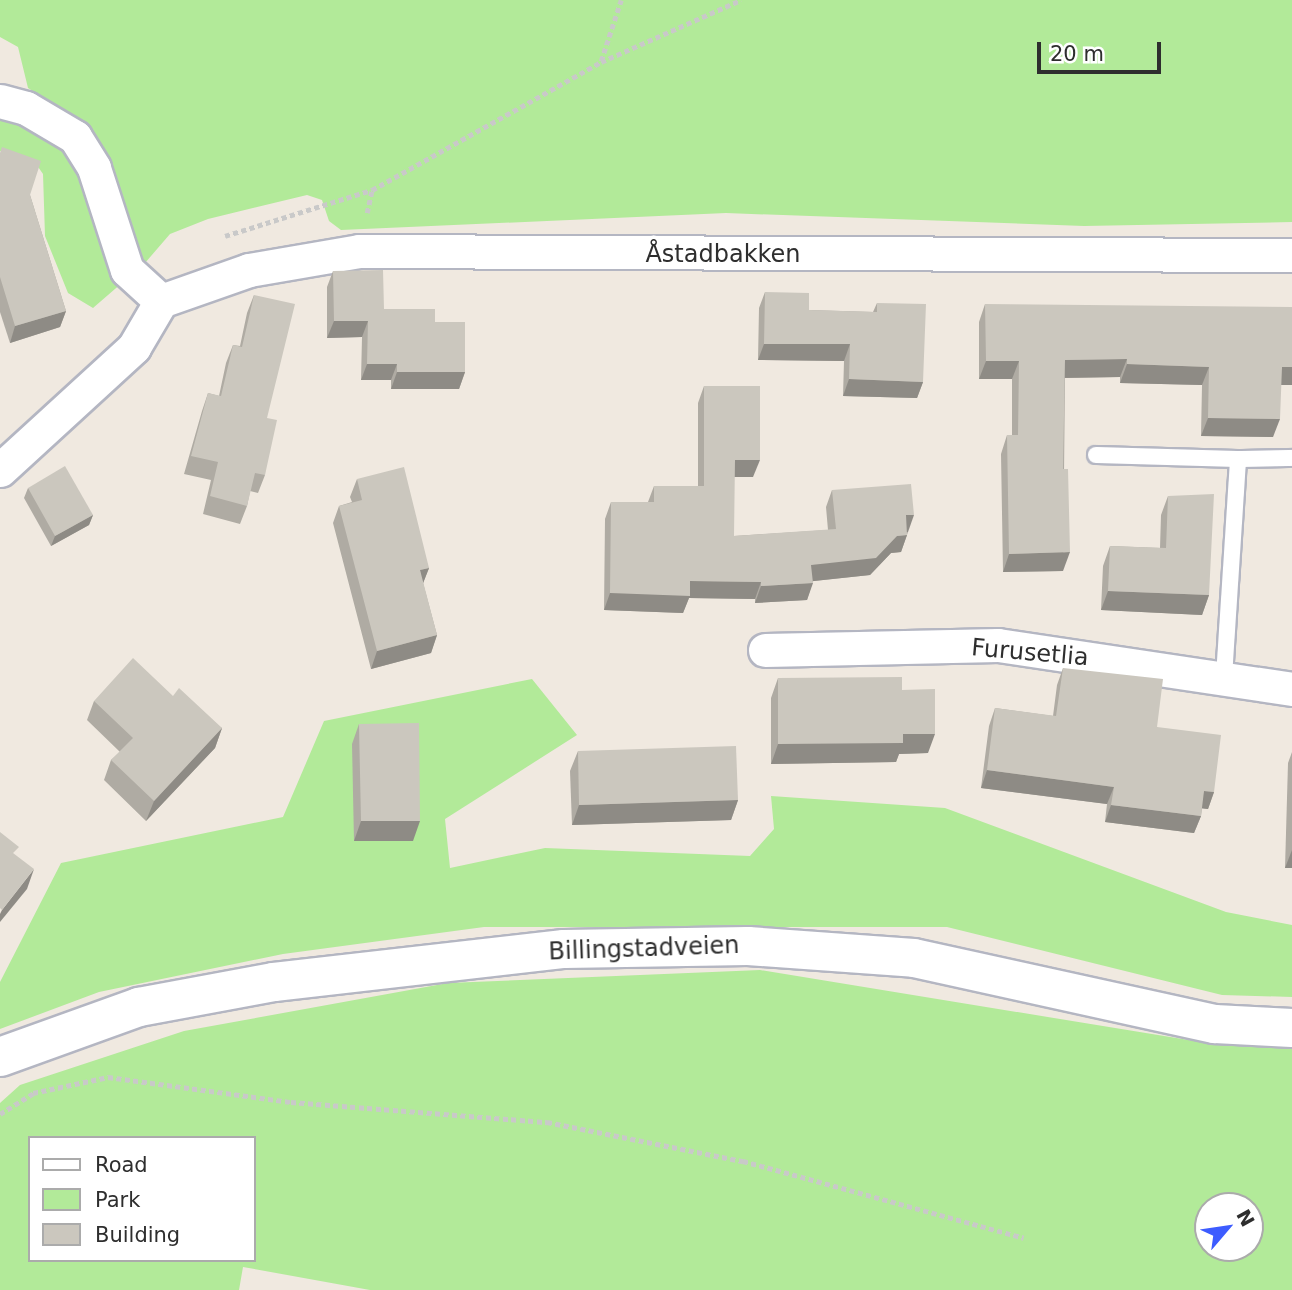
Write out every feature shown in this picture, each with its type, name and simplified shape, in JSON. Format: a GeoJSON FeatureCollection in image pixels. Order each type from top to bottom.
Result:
{"type":"FeatureCollection","features":[{"type":"Feature","properties":{"kind":"main road","name":"Billingstadveien"},"geometry":{"type":"LineString","coordinates":[[0,1057],[139,1007],[274,982],[564,949],[748,946],[914,958],[1215,1024],[1292,1028]]}},
{"type":"Feature","properties":{"kind":"street"},"geometry":{"type":"LineString","coordinates":[[0,101],[26,108],[75,137],[93,168],[127,270],[161,301],[134,347],[0,470]]}},
{"type":"Feature","properties":{"kind":"street","name":"Åstadbakken"},"geometry":{"type":"LineString","coordinates":[[161,301],[249,270],[359,251],[1292,255]]}},
{"type":"Feature","properties":{"kind":"street","name":"Furusetlia"},"geometry":{"type":"LineString","coordinates":[[765,650],[998,645],[1292,688]]}},
{"type":"Feature","properties":{"kind":"lane"},"geometry":{"type":"LineString","coordinates":[[1096,455],[1292,458]]}},
{"type":"Feature","properties":{"kind":"lane"},"geometry":{"type":"LineString","coordinates":[[1224,677],[1238,459]]}},
{"type":"Feature","properties":{"kind":"path"},"geometry":{"type":"LineString","coordinates":[[600,62],[621,0]]}},
{"type":"Feature","properties":{"kind":"path"},"geometry":{"type":"LineString","coordinates":[[216,241],[237,229],[372,190],[600,62],[741,0]]}},
{"type":"Feature","properties":{"kind":"path"},"geometry":{"type":"LineString","coordinates":[[0,1114],[33,1093],[108,1077],[291,1102],[547,1122],[743,1161],[1024,1238]]}},
{"type":"Feature","properties":{"kind":"green space"},"geometry":{"type":"Polygon","coordinates":[[[0,0],[1292,0],[1292,222],[1084,226],[726,213],[341,230],[329,221],[322,200],[307,195],[208,219],[170,234],[145,263],[93,308],[68,293],[45,236],[43,174],[34,161],[0,151],[0,111],[22,126],[44,133],[60,121],[55,106],[28,88],[18,47],[0,37],[0,0]]]}},
{"type":"Feature","properties":{"kind":"green space"},"geometry":{"type":"Polygon","coordinates":[[[532,679],[577,735],[445,819],[450,868],[545,848],[750,856],[774,829],[771,796],[945,808],[1226,912],[1292,925],[1292,997],[1222,995],[947,927],[484,927],[283,954],[99,992],[0,1029],[0,982],[61,863],[283,817],[324,721],[532,679]]]}},
{"type":"Feature","properties":{"kind":"green space"},"geometry":{"type":"Polygon","coordinates":[[[760,970],[1207,1043],[1292,1047],[1292,1290],[370,1290],[243,1267],[239,1290],[0,1290],[0,1103],[20,1085],[184,1031],[448,983],[760,970]]]}},
{"type":"Feature","properties":{"kind":"building"},"geometry":{"type":"Polygon","coordinates":[[[2,147],[41,161],[30,195],[66,311],[15,326],[0,277],[2,147]]]}},
{"type":"Feature","properties":{"kind":"building"},"geometry":{"type":"Polygon","coordinates":[[[383,270],[384,309],[435,309],[435,322],[465,322],[465,372],[397,372],[397,364],[367,364],[368,321],[334,321],[333,271],[383,270]]]}},
{"type":"Feature","properties":{"kind":"building"},"geometry":{"type":"Polygon","coordinates":[[[765,292],[809,293],[809,310],[877,312],[877,303],[926,304],[923,382],[849,379],[850,344],[764,344],[765,292]]]}},
{"type":"Feature","properties":{"kind":"building"},"geometry":{"type":"Polygon","coordinates":[[[254,295],[295,304],[267,418],[277,420],[265,475],[255,473],[247,506],[210,496],[218,462],[191,456],[208,393],[221,396],[233,345],[242,347],[254,295]]]}},
{"type":"Feature","properties":{"kind":"building"},"geometry":{"type":"Polygon","coordinates":[[[985,304],[1292,307],[1292,367],[1282,367],[1280,419],[1208,418],[1209,367],[1127,364],[1127,359],[1065,360],[1063,469],[1068,469],[1070,552],[1009,554],[1007,435],[1018,435],[1019,361],[986,361],[985,304]]]}},
{"type":"Feature","properties":{"kind":"building"},"geometry":{"type":"Polygon","coordinates":[[[704,386],[760,386],[760,460],[735,460],[734,536],[836,529],[832,490],[911,484],[914,515],[906,515],[907,535],[897,536],[876,558],[811,565],[813,583],[761,586],[761,582],[690,581],[690,596],[610,593],[611,502],[654,502],[654,486],[704,486],[704,386]]]}},
{"type":"Feature","properties":{"kind":"building"},"geometry":{"type":"Polygon","coordinates":[[[65,466],[93,515],[55,536],[28,488],[65,466]]]}},
{"type":"Feature","properties":{"kind":"building"},"geometry":{"type":"Polygon","coordinates":[[[404,467],[429,568],[420,570],[437,635],[377,651],[339,506],[362,500],[357,479],[404,467]]]}},
{"type":"Feature","properties":{"kind":"building"},"geometry":{"type":"Polygon","coordinates":[[[1214,494],[1209,595],[1108,591],[1110,546],[1166,548],[1168,496],[1214,494]]]}},
{"type":"Feature","properties":{"kind":"building"},"geometry":{"type":"Polygon","coordinates":[[[133,658],[173,696],[179,688],[222,728],[154,801],[111,760],[133,738],[94,701],[133,658]]]}},
{"type":"Feature","properties":{"kind":"building"},"geometry":{"type":"Polygon","coordinates":[[[1063,668],[1163,679],[1157,727],[1221,735],[1214,792],[1204,791],[1201,816],[1111,805],[1114,787],[987,770],[995,708],[1056,716],[1063,668]]]}},
{"type":"Feature","properties":{"kind":"building"},"geometry":{"type":"Polygon","coordinates":[[[902,677],[902,690],[935,689],[935,734],[903,734],[903,743],[778,744],[778,678],[902,677]]]}},
{"type":"Feature","properties":{"kind":"building"},"geometry":{"type":"Polygon","coordinates":[[[419,723],[420,821],[361,821],[359,724],[419,723]]]}},
{"type":"Feature","properties":{"kind":"building"},"geometry":{"type":"Polygon","coordinates":[[[736,746],[738,800],[579,805],[578,751],[736,746]]]}},
{"type":"Feature","properties":{"kind":"building"},"geometry":{"type":"Polygon","coordinates":[[[0,832],[19,847],[13,853],[34,869],[2,910],[0,908],[0,832]]]}}]}
